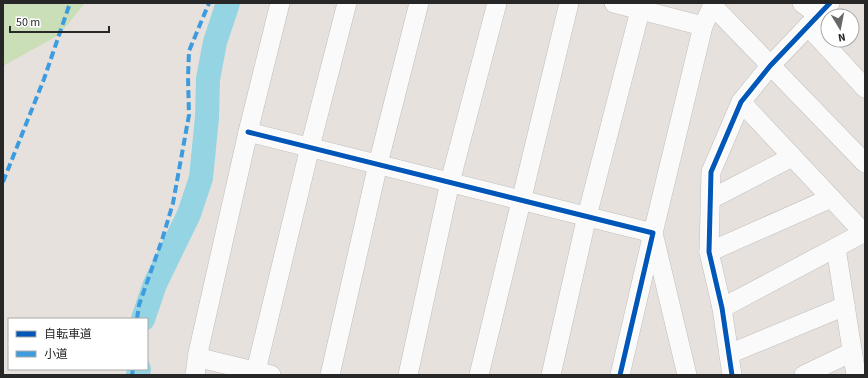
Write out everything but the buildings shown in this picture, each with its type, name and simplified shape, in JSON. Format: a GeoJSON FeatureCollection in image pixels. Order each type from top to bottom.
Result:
{"type":"FeatureCollection","features":[{"type":"Feature","properties":{"kind":"street"},"geometry":{"type":"LineString","coordinates":[[195,375],[198,353],[248,132],[280,3]]}},
{"type":"Feature","properties":{"kind":"street"},"geometry":{"type":"LineString","coordinates":[[198,353],[204,359],[261,374],[310,147],[347,3]]}},
{"type":"Feature","properties":{"kind":"street"},"geometry":{"type":"LineString","coordinates":[[330,375],[378,164],[420,3]]}},
{"type":"Feature","properties":{"kind":"street"},"geometry":{"type":"LineString","coordinates":[[408,375],[450,182],[497,3]]}},
{"type":"Feature","properties":{"kind":"street"},"geometry":{"type":"LineString","coordinates":[[479,375],[569,3]]}},
{"type":"Feature","properties":{"kind":"street"},"geometry":{"type":"LineString","coordinates":[[614,3],[641,6],[703,26]]}},
{"type":"Feature","properties":{"kind":"street"},"geometry":{"type":"LineString","coordinates":[[802,3],[818,15],[865,88]]}},
{"type":"Feature","properties":{"kind":"street"},"geometry":{"type":"LineString","coordinates":[[620,375],[703,26],[713,4],[770,66],[865,163]]}},
{"type":"Feature","properties":{"kind":"street"},"geometry":{"type":"LineString","coordinates":[[551,375],[588,216],[641,6]]}},
{"type":"Feature","properties":{"kind":"street"},"geometry":{"type":"LineString","coordinates":[[732,375],[722,308],[709,252],[711,172],[741,102],[770,66],[818,15]]}},
{"type":"Feature","properties":{"kind":"street"},"geometry":{"type":"LineString","coordinates":[[722,308],[864,233],[741,102]]}},
{"type":"Feature","properties":{"kind":"street"},"geometry":{"type":"LineString","coordinates":[[248,132],[653,233]]}},
{"type":"Feature","properties":{"kind":"street"},"geometry":{"type":"LineString","coordinates":[[711,199],[792,157]]}},
{"type":"Feature","properties":{"kind":"street"},"geometry":{"type":"LineString","coordinates":[[709,252],[831,198]]}},
{"type":"Feature","properties":{"kind":"street"},"geometry":{"type":"LineString","coordinates":[[653,233],[687,375]]}},
{"type":"Feature","properties":{"kind":"street"},"geometry":{"type":"LineString","coordinates":[[836,248],[856,375]]}},
{"type":"Feature","properties":{"kind":"street"},"geometry":{"type":"LineString","coordinates":[[729,354],[845,306]]}},
{"type":"Feature","properties":{"kind":"street"},"geometry":{"type":"LineString","coordinates":[[804,375],[852,352]]}},
{"type":"Feature","properties":{"kind":"green space"},"geometry":{"type":"Polygon","coordinates":[[[3,3],[85,3],[59,35],[3,66],[3,3]]]}},
{"type":"Feature","properties":{"kind":"waterway"},"geometry":{"type":"LineString","coordinates":[[143,318],[155,284],[189,214],[201,178],[207,117],[208,79],[215,42],[228,3]]}},
{"type":"Feature","properties":{"kind":"waterway"},"geometry":{"type":"LineString","coordinates":[[138,375],[139,370]]}},
{"type":"Feature","properties":{"kind":"marked path"},"geometry":{"type":"LineString","coordinates":[[3,182],[44,79],[70,3]]}},
{"type":"Feature","properties":{"kind":"marked path"},"geometry":{"type":"LineString","coordinates":[[137,318],[139,305],[162,240],[173,203],[189,115],[189,51],[209,3]]}},
{"type":"Feature","properties":{"kind":"marked path"},"geometry":{"type":"LineString","coordinates":[[132,375],[133,370]]}},
{"type":"Feature","properties":{"kind":"cycle path"},"geometry":{"type":"LineString","coordinates":[[732,375],[722,308],[709,252],[711,172],[741,102],[770,66],[830,3]]}},
{"type":"Feature","properties":{"kind":"cycle path"},"geometry":{"type":"LineString","coordinates":[[248,132],[653,233],[620,375]]}}]}
